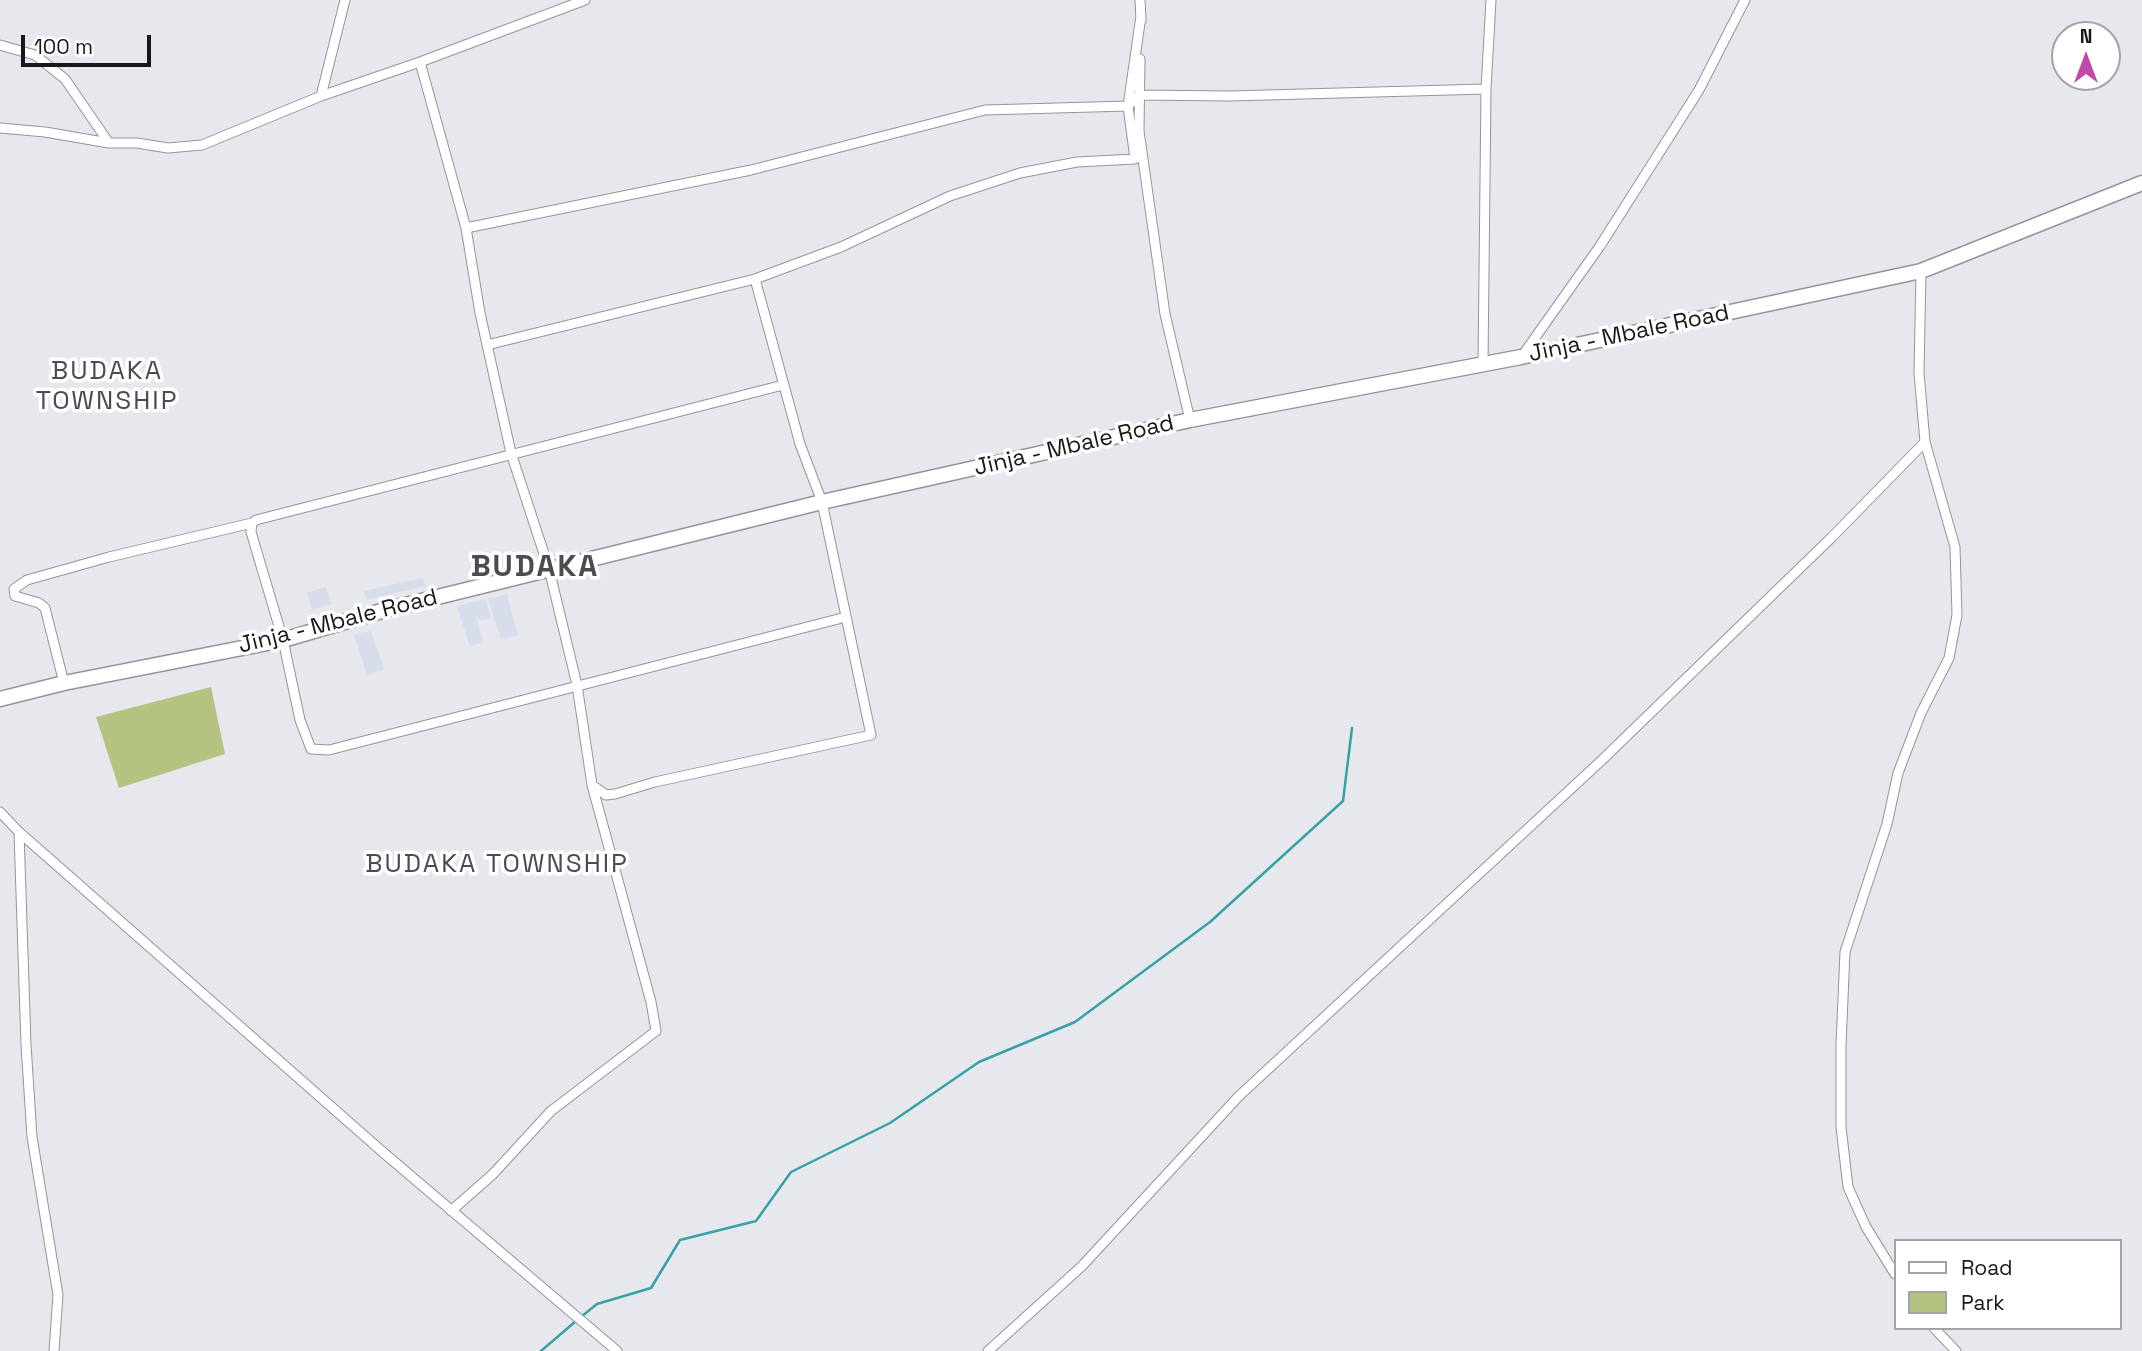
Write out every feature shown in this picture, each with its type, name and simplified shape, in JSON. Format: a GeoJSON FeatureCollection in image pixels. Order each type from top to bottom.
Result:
{"type":"FeatureCollection","features":[{"type":"Feature","properties":{"kind":"main road","name":"Jinja - Mbale Road"},"geometry":{"type":"LineString","coordinates":[[0,699],[64,683],[283,640],[385,610],[822,502],[1190,420],[1521,357],[1922,271],[2142,183]]}},
{"type":"Feature","properties":{"kind":"street"},"geometry":{"type":"LineString","coordinates":[[321,96],[345,0]]}},
{"type":"Feature","properties":{"kind":"street"},"geometry":{"type":"LineString","coordinates":[[0,128],[45,132],[108,143],[137,143],[168,148],[202,145],[321,96],[585,0]]}},
{"type":"Feature","properties":{"kind":"street"},"geometry":{"type":"LineString","coordinates":[[1140,0],[1139,131],[1165,314],[1190,420]]}},
{"type":"Feature","properties":{"kind":"street"},"geometry":{"type":"LineString","coordinates":[[1483,364],[1486,89],[1491,0]]}},
{"type":"Feature","properties":{"kind":"street"},"geometry":{"type":"LineString","coordinates":[[1521,357],[1600,246],[1692,101],[1745,0]]}},
{"type":"Feature","properties":{"kind":"street"},"geometry":{"type":"LineString","coordinates":[[487,345],[755,279],[841,247],[950,196],[1020,173],[1077,162],[1135,159],[1128,106],[1141,16]]}},
{"type":"Feature","properties":{"kind":"street"},"geometry":{"type":"LineString","coordinates":[[0,45],[35,55],[65,79],[108,143]]}},
{"type":"Feature","properties":{"kind":"street"},"geometry":{"type":"LineString","coordinates":[[420,62],[466,228],[487,345],[511,453],[549,569],[577,685],[592,785],[651,1002],[656,1031],[551,1111],[493,1174],[451,1211]]}},
{"type":"Feature","properties":{"kind":"street"},"geometry":{"type":"LineString","coordinates":[[466,228],[751,170],[985,110],[1128,106],[1139,95],[1230,96],[1486,89]]}},
{"type":"Feature","properties":{"kind":"street"},"geometry":{"type":"LineString","coordinates":[[1894,1272],[1866,1227],[1848,1187],[1841,1127],[1841,1045],[1845,952],[1887,824],[1898,773],[1921,713],[1949,658],[1957,615],[1955,547],[1925,442],[1919,373],[1922,271]]}},
{"type":"Feature","properties":{"kind":"street"},"geometry":{"type":"LineString","coordinates":[[592,785],[606,795],[615,794],[655,782],[871,735],[822,502],[800,444],[755,279]]}},
{"type":"Feature","properties":{"kind":"street"},"geometry":{"type":"LineString","coordinates":[[64,683],[45,608],[39,603],[15,596],[14,589],[27,580],[783,385]]}},
{"type":"Feature","properties":{"kind":"street"},"geometry":{"type":"LineString","coordinates":[[988,1351],[1082,1266],[1240,1096],[1602,760],[1832,537],[1925,442]]}},
{"type":"Feature","properties":{"kind":"street"},"geometry":{"type":"LineString","coordinates":[[252,523],[251,532],[283,640],[306,741],[311,749],[315,750],[329,750],[381,738],[846,617]]}},
{"type":"Feature","properties":{"kind":"street"},"geometry":{"type":"LineString","coordinates":[[0,811],[19,832],[451,1211],[617,1351]]}},
{"type":"Feature","properties":{"kind":"street"},"geometry":{"type":"LineString","coordinates":[[19,832],[32,1137],[58,1295],[54,1351]]}},
{"type":"Feature","properties":{"kind":"street"},"geometry":{"type":"LineString","coordinates":[[1936,1330],[1956,1351]]}},
{"type":"Feature","properties":{"kind":"shaded area"},"geometry":{"type":"Polygon","coordinates":[[[423,578],[425,586],[366,600],[364,591],[423,578]]]}},
{"type":"Feature","properties":{"kind":"shaded area"},"geometry":{"type":"Polygon","coordinates":[[[326,587],[331,604],[312,610],[307,593],[326,587]]]}},
{"type":"Feature","properties":{"kind":"shaded area"},"geometry":{"type":"Polygon","coordinates":[[[507,594],[518,636],[501,639],[488,599],[507,594]]]}},
{"type":"Feature","properties":{"kind":"shaded area"},"geometry":{"type":"Polygon","coordinates":[[[486,599],[491,618],[479,620],[476,615],[483,642],[470,647],[457,606],[486,599]]]}},
{"type":"Feature","properties":{"kind":"shaded area"},"geometry":{"type":"Polygon","coordinates":[[[371,631],[384,669],[367,675],[354,635],[371,631]]]}},
{"type":"Feature","properties":{"kind":"green space"},"geometry":{"type":"Polygon","coordinates":[[[211,687],[225,754],[119,788],[96,717],[211,687]]]}},
{"type":"Feature","properties":{"kind":"waterway"},"geometry":{"type":"LineString","coordinates":[[581,1317],[597,1304],[651,1288],[680,1240],[756,1221],[791,1172],[890,1123],[979,1062],[1075,1022],[1210,922],[1343,801],[1352,728]]}},
{"type":"Feature","properties":{"kind":"waterway"},"geometry":{"type":"LineString","coordinates":[[541,1351],[576,1321]]}},
{"type":"Feature","properties":{"kind":"district","name":"BUDAKA TOWNSHIP"},"geometry":{"type":"Point","coordinates":[107,387]}},
{"type":"Feature","properties":{"kind":"district","name":"BUDAKA"},"geometry":{"type":"Point","coordinates":[535,568]}},
{"type":"Feature","properties":{"kind":"district","name":"BUDAKA TOWNSHIP"},"geometry":{"type":"Point","coordinates":[497,865]}}]}
